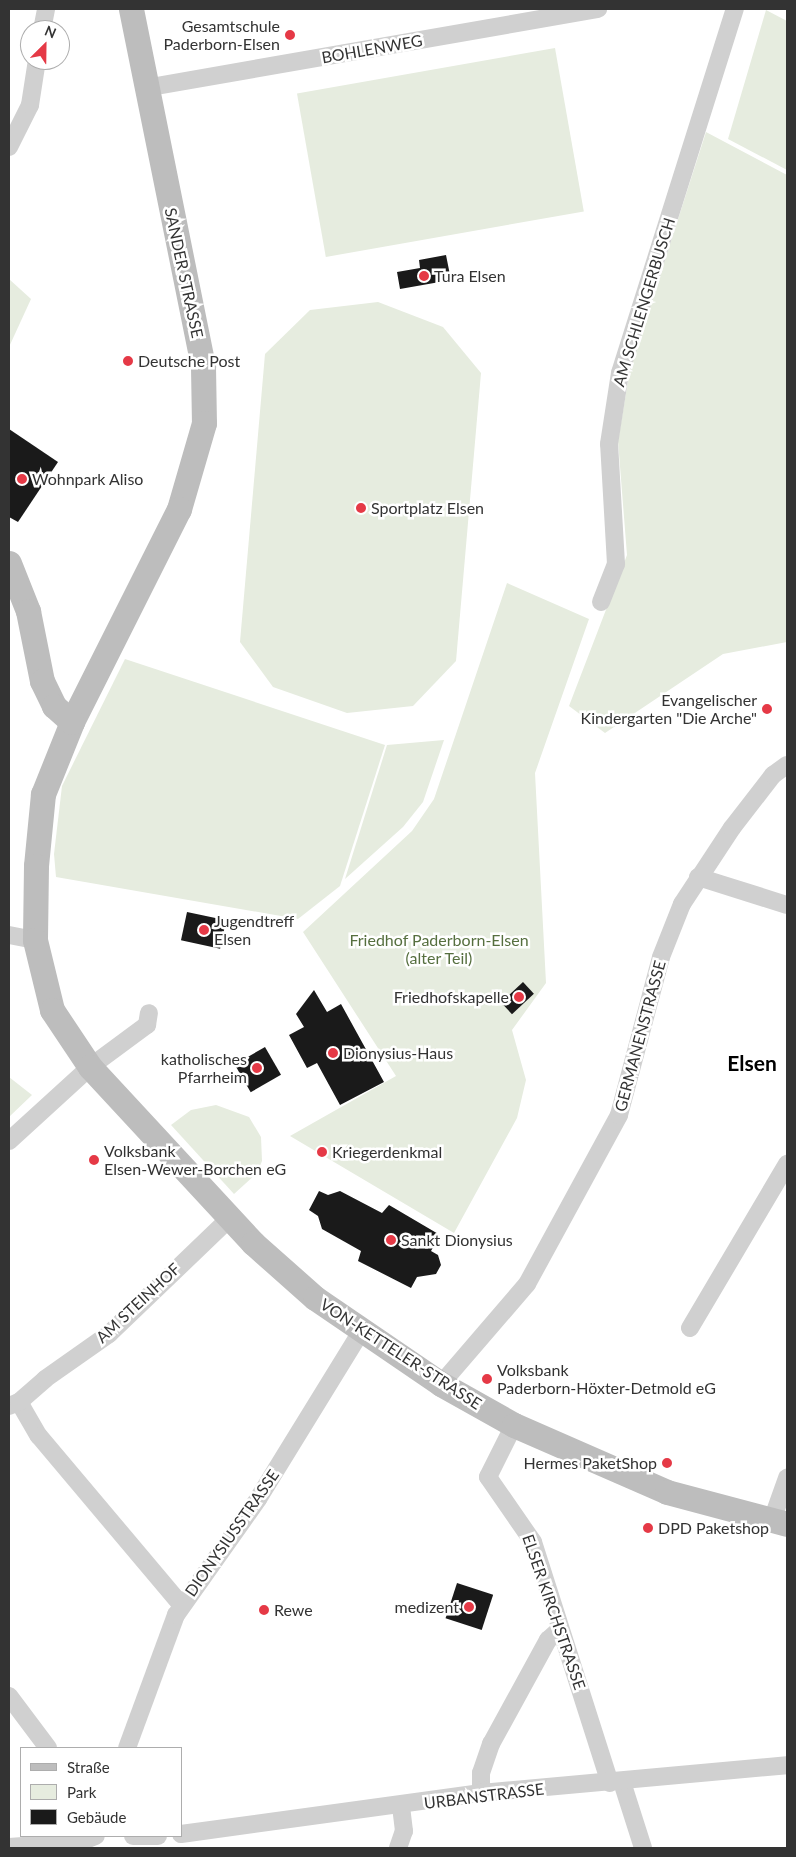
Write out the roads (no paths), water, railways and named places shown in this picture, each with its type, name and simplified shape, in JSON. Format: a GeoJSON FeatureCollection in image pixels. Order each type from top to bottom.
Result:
{"type":"FeatureCollection","features":[{"type":"Feature","properties":{"kind":"street","name":"SANDER STRASSE"},"geometry":{"type":"LineString","coordinates":[[72,722],[179,509],[204,424],[203,367],[145,88],[131,9]]}},
{"type":"Feature","properties":{"kind":"street","name":"BOHLENWEG"},"geometry":{"type":"LineString","coordinates":[[145,88],[598,9]]}},
{"type":"Feature","properties":{"kind":"street","name":"AM SCHLENGERBUSCH"},"geometry":{"type":"LineString","coordinates":[[601,602],[616,564],[609,444],[620,373],[735,9]]}},
{"type":"Feature","properties":{"kind":"street"},"geometry":{"type":"LineString","coordinates":[[9,147],[30,104],[35,70]]}},
{"type":"Feature","properties":{"kind":"street"},"geometry":{"type":"LineString","coordinates":[[9,563],[28,611],[42,681],[54,706],[72,722]]}},
{"type":"Feature","properties":{"kind":"street","name":"VON-KETTELER-STRASSE"},"geometry":{"type":"LineString","coordinates":[[72,722],[43,794],[36,866],[35,940],[52,1010],[90,1067],[229,1219],[282,1271],[362,1330],[441,1384],[514,1425],[667,1492],[780,1522]]}},
{"type":"Feature","properties":{"kind":"street","name":"GERMANENSTRASSE"},"geometry":{"type":"LineString","coordinates":[[441,1384],[527,1284],[606,1143],[623,1104],[661,957],[674,920],[698,876],[773,775],[787,765]]}},
{"type":"Feature","properties":{"kind":"street"},"geometry":{"type":"LineString","coordinates":[[698,876],[787,905]]}},
{"type":"Feature","properties":{"kind":"street"},"geometry":{"type":"LineString","coordinates":[[9,935],[35,940]]}},
{"type":"Feature","properties":{"kind":"street"},"geometry":{"type":"LineString","coordinates":[[9,1141],[90,1067],[147,1025],[149,1013]]}},
{"type":"Feature","properties":{"kind":"street"},"geometry":{"type":"LineString","coordinates":[[690,1328],[787,1164]]}},
{"type":"Feature","properties":{"kind":"street","name":"AM STEINHOF"},"geometry":{"type":"LineString","coordinates":[[182,1606],[14,1404],[45,1379],[109,1334],[229,1219]]}},
{"type":"Feature","properties":{"kind":"street","name":"DIONYSIUSSTRASSE"},"geometry":{"type":"LineString","coordinates":[[128,1747],[182,1606],[258,1499],[362,1330]]}},
{"type":"Feature","properties":{"kind":"street","name":"ELSER KIRCHSTRASSE"},"geometry":{"type":"LineString","coordinates":[[514,1425],[488,1477],[533,1542],[559,1630],[616,1783],[643,1848]]}},
{"type":"Feature","properties":{"kind":"street"},"geometry":{"type":"LineString","coordinates":[[780,1522],[787,1478]]}},
{"type":"Feature","properties":{"kind":"street"},"geometry":{"type":"LineString","coordinates":[[481,1794],[481,1772],[491,1744],[548,1640],[559,1630]]}},
{"type":"Feature","properties":{"kind":"street"},"geometry":{"type":"LineString","coordinates":[[9,1696],[47,1747]]}},
{"type":"Feature","properties":{"kind":"street","name":"URBANSTRASSE"},"geometry":{"type":"LineString","coordinates":[[182,1834],[481,1794],[616,1783],[787,1765]]}},
{"type":"Feature","properties":{"kind":"street"},"geometry":{"type":"LineString","coordinates":[[398,1848],[404,1831],[401,1806]]}},
{"type":"Feature","properties":{"kind":"street"},"geometry":{"type":"LineString","coordinates":[[9,1846],[86,1842]]}},
{"type":"Feature","properties":{"kind":"place","name":"Gesamtschule Paderborn-Elsen"},"geometry":{"type":"Point","coordinates":[290,35]}},
{"type":"Feature","properties":{"kind":"place","name":"Tura Elsen"},"geometry":{"type":"Point","coordinates":[424,276]}},
{"type":"Feature","properties":{"kind":"place","name":"Deutsche Post"},"geometry":{"type":"Point","coordinates":[128,361]}},
{"type":"Feature","properties":{"kind":"place","name":"Wohnpark Aliso"},"geometry":{"type":"Point","coordinates":[22,479]}},
{"type":"Feature","properties":{"kind":"place","name":"Sportplatz Elsen"},"geometry":{"type":"Point","coordinates":[361,508]}},
{"type":"Feature","properties":{"kind":"place","name":"Evangelischer Kindergarten \"Die Arche\""},"geometry":{"type":"Point","coordinates":[767,709]}},
{"type":"Feature","properties":{"kind":"place","name":"Jugendtreff Elsen"},"geometry":{"type":"Point","coordinates":[204,930]}},
{"type":"Feature","properties":{"kind":"place","name":"Friedhofskapelle"},"geometry":{"type":"Point","coordinates":[519,997]}},
{"type":"Feature","properties":{"kind":"place","name":"Dionysius-Haus"},"geometry":{"type":"Point","coordinates":[333,1053]}},
{"type":"Feature","properties":{"kind":"place","name":"katholisches Pfarrheim"},"geometry":{"type":"Point","coordinates":[257,1068]}},
{"type":"Feature","properties":{"kind":"place","name":"Kriegerdenkmal"},"geometry":{"type":"Point","coordinates":[322,1152]}},
{"type":"Feature","properties":{"kind":"place","name":"Volksbank Elsen-Wewer-Borchen eG"},"geometry":{"type":"Point","coordinates":[94,1160]}},
{"type":"Feature","properties":{"kind":"place","name":"Sankt Dionysius"},"geometry":{"type":"Point","coordinates":[391,1240]}},
{"type":"Feature","properties":{"kind":"place","name":"Volksbank Paderborn-Höxter-Detmold eG"},"geometry":{"type":"Point","coordinates":[487,1379]}},
{"type":"Feature","properties":{"kind":"place","name":"Hermes PaketShop"},"geometry":{"type":"Point","coordinates":[667,1463]}},
{"type":"Feature","properties":{"kind":"place","name":"DPD Paketshop"},"geometry":{"type":"Point","coordinates":[648,1528]}},
{"type":"Feature","properties":{"kind":"place","name":"medizent"},"geometry":{"type":"Point","coordinates":[469,1607]}},
{"type":"Feature","properties":{"kind":"place","name":"Rewe"},"geometry":{"type":"Point","coordinates":[264,1610]}},
{"type":"Feature","properties":{"kind":"district","name":"Elsen"},"geometry":{"type":"Point","coordinates":[752,1063]}},
{"type":"Feature","properties":{"kind":"park label","name":"Friedhof Paderborn-Elsen (alter Teil)"},"geometry":{"type":"Point","coordinates":[439,949]}}]}
